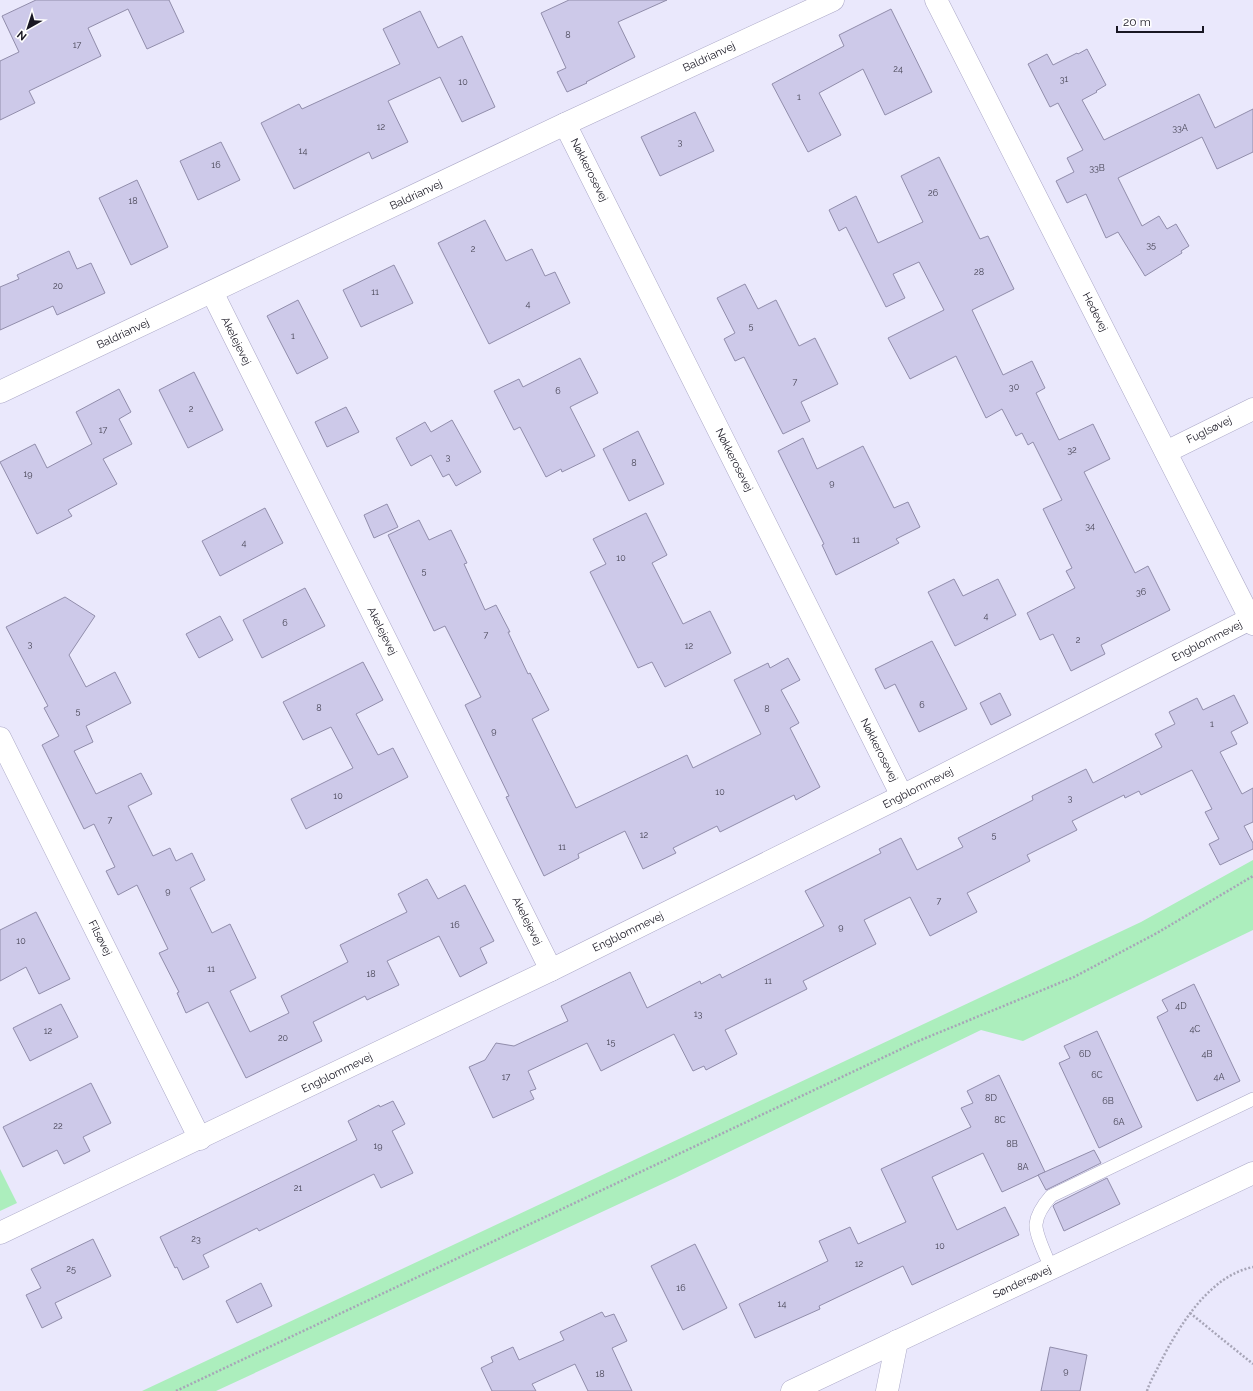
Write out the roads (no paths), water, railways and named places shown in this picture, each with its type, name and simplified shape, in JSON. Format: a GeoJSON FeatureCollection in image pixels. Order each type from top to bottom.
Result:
{"type":"FeatureCollection","features":[{"type":"Feature","properties":{"kind":"street","name":"Baldrianvej"},"geometry":{"type":"LineString","coordinates":[[0,392],[566,124],[833,0]]}},
{"type":"Feature","properties":{"kind":"street","name":"Hedevej"},"geometry":{"type":"LineString","coordinates":[[936,0],[1252,621]]}},
{"type":"Feature","properties":{"kind":"street","name":"Nøkkerosevej"},"geometry":{"type":"LineString","coordinates":[[566,124],[902,796]]}},
{"type":"Feature","properties":{"kind":"street","name":"Akelejevej"},"geometry":{"type":"LineString","coordinates":[[212,292],[552,970]]}},
{"type":"Feature","properties":{"kind":"street","name":"Fuglsøvej"},"geometry":{"type":"LineString","coordinates":[[1166,452],[1253,409]]}},
{"type":"Feature","properties":{"kind":"street","name":"Engblommevej"},"geometry":{"type":"LineString","coordinates":[[0,1233],[552,970],[1252,621]]}},
{"type":"Feature","properties":{"kind":"street","name":"Filsøvej"},"geometry":{"type":"LineString","coordinates":[[0,738],[200,1139]]}},
{"type":"Feature","properties":{"kind":"street","name":"Søndersøvej"},"geometry":{"type":"LineString","coordinates":[[792,1391],[1253,1173]]}},
{"type":"Feature","properties":{"kind":"street"},"geometry":{"type":"LineString","coordinates":[[886,1391],[897,1342]]}},
{"type":"Feature","properties":{"kind":"lane"},"geometry":{"type":"LineString","coordinates":[[1051,1268],[1039,1237],[1036,1224],[1040,1211],[1051,1196],[1253,1099]]}}]}
